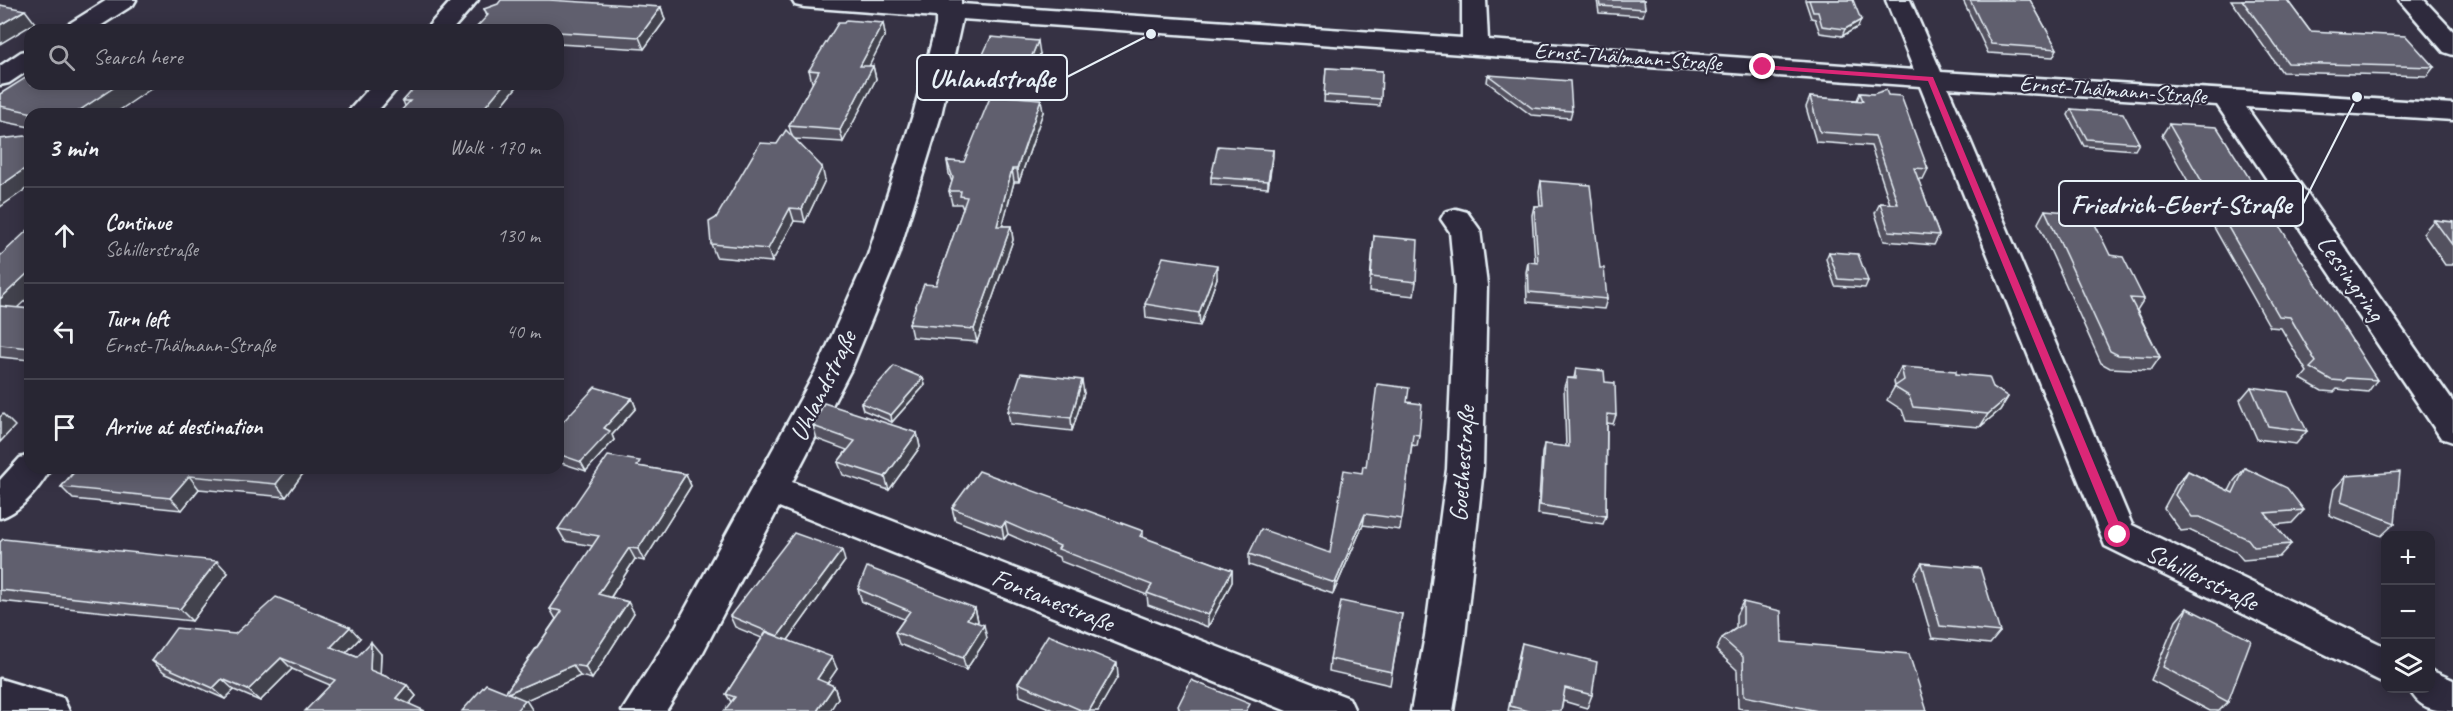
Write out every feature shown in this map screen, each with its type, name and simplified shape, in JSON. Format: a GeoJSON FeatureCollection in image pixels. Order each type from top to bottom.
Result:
{"type":"FeatureCollection","features":[{"type":"Feature","properties":{"kind":"street"},"geometry":{"type":"LineString","coordinates":[[86,24],[124,0]]}},
{"type":"Feature","properties":{"kind":"street"},"geometry":{"type":"LineString","coordinates":[[444,24],[466,0]]}},
{"type":"Feature","properties":{"kind":"street","name":"Ernst-Thälmann-Straße"},"geometry":{"type":"LineString","coordinates":[[804,0],[949,5],[1931,79],[2453,112]]}},
{"type":"Feature","properties":{"kind":"street"},"geometry":{"type":"LineString","coordinates":[[1474,0],[1475,46]]}},
{"type":"Feature","properties":{"kind":"street","name":"Schillerstraße"},"geometry":{"type":"LineString","coordinates":[[1898,0],[2118,535],[2381,665]]}},
{"type":"Feature","properties":{"kind":"street"},"geometry":{"type":"LineString","coordinates":[[2411,0],[2453,47]]}},
{"type":"Feature","properties":{"kind":"street","name":"Uhlandstraße"},"geometry":{"type":"LineString","coordinates":[[643,711],[689,640],[772,489],[835,366],[883,255],[927,115],[950,25],[949,5]]}},
{"type":"Feature","properties":{"kind":"street"},"geometry":{"type":"LineString","coordinates":[[0,77],[24,62]]}},
{"type":"Feature","properties":{"kind":"street"},"geometry":{"type":"LineString","coordinates":[[366,108],[382,90]]}},
{"type":"Feature","properties":{"kind":"street","name":"Lessingring"},"geometry":{"type":"LineString","coordinates":[[2226,98],[2453,429]]}},
{"type":"Feature","properties":{"kind":"street","name":"Goethestraße"},"geometry":{"type":"LineString","coordinates":[[1432,711],[1445,636],[1465,469],[1471,285],[1465,230],[1456,219]]}},
{"type":"Feature","properties":{"kind":"street"},"geometry":{"type":"LineString","coordinates":[[0,504],[28,474]]}},
{"type":"Feature","properties":{"kind":"street","name":"Fontanestraße"},"geometry":{"type":"LineString","coordinates":[[772,489],[1334,711]]}},
{"type":"Feature","properties":{"kind":"street"},"geometry":{"type":"LineString","coordinates":[[2435,691],[2453,700]]}},
{"type":"Feature","properties":{"kind":"street"},"geometry":{"type":"LineString","coordinates":[[0,698],[48,711]]}},
{"type":"Feature","properties":{"kind":"building"},"geometry":{"type":"Polygon","coordinates":[[[501,0],[549,0],[661,7],[639,37],[564,32],[564,24],[480,24],[488,15],[484,9],[498,4],[501,0]]]}},
{"type":"Feature","properties":{"kind":"building"},"geometry":{"type":"Polygon","coordinates":[[[1599,0],[1644,0],[1645,9],[1600,6],[1599,0]]]}},
{"type":"Feature","properties":{"kind":"building"},"geometry":{"type":"Polygon","coordinates":[[[1809,0],[1853,0],[1861,20],[1845,29],[1822,26],[1818,12],[1813,12],[1809,0]]]}},
{"type":"Feature","properties":{"kind":"building"},"geometry":{"type":"Polygon","coordinates":[[[1970,0],[2030,0],[2057,49],[1991,44],[1970,0]]]}},
{"type":"Feature","properties":{"kind":"building"},"geometry":{"type":"Polygon","coordinates":[[[2242,0],[2287,0],[2310,31],[2406,36],[2434,67],[2288,63],[2242,0]]]}},
{"type":"Feature","properties":{"kind":"building"},"geometry":{"type":"Polygon","coordinates":[[[0,5],[25,10],[0,25],[0,5]]]}},
{"type":"Feature","properties":{"kind":"building"},"geometry":{"type":"Polygon","coordinates":[[[846,20],[883,23],[860,66],[873,66],[840,130],[789,126],[819,71],[809,70],[838,23],[844,23],[846,20]]]}},
{"type":"Feature","properties":{"kind":"building"},"geometry":{"type":"Polygon","coordinates":[[[991,37],[1038,41],[1022,80],[973,76],[991,37]]]}},
{"type":"Feature","properties":{"kind":"building"},"geometry":{"type":"Polygon","coordinates":[[[1326,68],[1382,71],[1381,99],[1324,95],[1326,68]]]}},
{"type":"Feature","properties":{"kind":"building"},"geometry":{"type":"Polygon","coordinates":[[[1488,75],[1570,81],[1572,111],[1532,108],[1488,75]]]}},
{"type":"Feature","properties":{"kind":"building"},"geometry":{"type":"Polygon","coordinates":[[[24,79],[24,90],[110,90],[83,108],[24,108],[24,111],[0,106],[0,94],[24,79]]]}},
{"type":"Feature","properties":{"kind":"building"},"geometry":{"type":"Polygon","coordinates":[[[413,90],[499,90],[484,108],[404,108],[410,101],[403,101],[413,90]]]}},
{"type":"Feature","properties":{"kind":"building"},"geometry":{"type":"Polygon","coordinates":[[[1886,90],[1888,95],[1901,96],[1928,169],[1914,168],[1939,235],[1889,231],[1880,203],[1898,204],[1875,136],[1820,132],[1810,97],[1863,101],[1860,93],[1873,94],[1886,90]]]}},
{"type":"Feature","properties":{"kind":"building"},"geometry":{"type":"Polygon","coordinates":[[[991,95],[1041,99],[1017,169],[1012,169],[997,226],[1011,226],[974,329],[909,324],[924,284],[936,285],[967,197],[960,196],[961,191],[949,191],[953,178],[947,161],[964,162],[991,95]]]}},
{"type":"Feature","properties":{"kind":"building"},"geometry":{"type":"Polygon","coordinates":[[[2071,109],[2123,113],[2139,143],[2087,139],[2071,109]]]}},
{"type":"Feature","properties":{"kind":"building"},"geometry":{"type":"Polygon","coordinates":[[[2169,124],[2217,127],[2377,380],[2347,378],[2344,381],[2331,380],[2310,368],[2316,362],[2290,317],[2279,316],[2169,124]]]}},
{"type":"Feature","properties":{"kind":"building"},"geometry":{"type":"Polygon","coordinates":[[[786,130],[822,167],[802,209],[790,208],[768,249],[711,244],[709,222],[716,218],[760,143],[777,144],[786,130]]]}},
{"type":"Feature","properties":{"kind":"building"},"geometry":{"type":"Polygon","coordinates":[[[24,136],[24,169],[0,186],[0,139],[24,136]]]}},
{"type":"Feature","properties":{"kind":"building"},"geometry":{"type":"Polygon","coordinates":[[[1218,146],[1273,150],[1268,181],[1211,177],[1218,146]]]}},
{"type":"Feature","properties":{"kind":"building"},"geometry":{"type":"Polygon","coordinates":[[[1541,181],[1590,185],[1600,268],[1604,268],[1607,299],[1529,292],[1528,262],[1538,263],[1534,206],[1543,206],[1541,181]]]}},
{"type":"Feature","properties":{"kind":"building"},"geometry":{"type":"Polygon","coordinates":[[[2045,210],[2090,214],[2110,255],[2123,257],[2144,299],[2130,298],[2160,357],[2118,355],[2110,351],[2045,210]]]}},
{"type":"Feature","properties":{"kind":"building"},"geometry":{"type":"Polygon","coordinates":[[[2434,220],[2453,222],[2453,246],[2434,220]]]}},
{"type":"Feature","properties":{"kind":"building"},"geometry":{"type":"Polygon","coordinates":[[[24,234],[24,277],[0,299],[0,256],[24,234]]]}},
{"type":"Feature","properties":{"kind":"building"},"geometry":{"type":"Polygon","coordinates":[[[1374,236],[1418,240],[1416,282],[1371,277],[1374,236]]]}},
{"type":"Feature","properties":{"kind":"building"},"geometry":{"type":"Polygon","coordinates":[[[1829,252],[1858,254],[1868,281],[1838,279],[1829,252]]]}},
{"type":"Feature","properties":{"kind":"building"},"geometry":{"type":"Polygon","coordinates":[[[1163,257],[1217,265],[1199,313],[1145,304],[1163,257]]]}},
{"type":"Feature","properties":{"kind":"building"},"geometry":{"type":"Polygon","coordinates":[[[0,306],[24,308],[24,347],[0,345],[0,306]]]}},
{"type":"Feature","properties":{"kind":"building"},"geometry":{"type":"Polygon","coordinates":[[[894,366],[923,378],[891,415],[861,403],[894,366]]]}},
{"type":"Feature","properties":{"kind":"building"},"geometry":{"type":"Polygon","coordinates":[[[1901,367],[1956,371],[1956,374],[1989,377],[1993,387],[2008,397],[1988,414],[1913,407],[1909,396],[1894,387],[1904,380],[1901,367]]]}},
{"type":"Feature","properties":{"kind":"building"},"geometry":{"type":"Polygon","coordinates":[[[1576,368],[1604,371],[1605,382],[1615,383],[1616,415],[1607,414],[1606,516],[1540,505],[1544,444],[1569,447],[1567,378],[1576,379],[1576,368]]]}},
{"type":"Feature","properties":{"kind":"building"},"geometry":{"type":"Polygon","coordinates":[[[1021,373],[1082,380],[1071,418],[1008,411],[1021,373]]]}},
{"type":"Feature","properties":{"kind":"building"},"geometry":{"type":"Polygon","coordinates":[[[1377,384],[1409,388],[1407,402],[1422,404],[1419,435],[1413,434],[1402,519],[1365,514],[1335,583],[1249,554],[1261,529],[1330,553],[1344,470],[1362,473],[1363,466],[1366,467],[1377,384]]]}},
{"type":"Feature","properties":{"kind":"building"},"geometry":{"type":"Polygon","coordinates":[[[595,387],[632,398],[604,428],[610,431],[581,462],[564,456],[564,421],[595,387]]]}},
{"type":"Feature","properties":{"kind":"building"},"geometry":{"type":"Polygon","coordinates":[[[2251,387],[2288,392],[2307,431],[2268,426],[2251,387]]]}},
{"type":"Feature","properties":{"kind":"building"},"geometry":{"type":"Polygon","coordinates":[[[824,403],[917,433],[885,477],[838,462],[855,441],[813,426],[824,403]]]}},
{"type":"Feature","properties":{"kind":"building"},"geometry":{"type":"Polygon","coordinates":[[[608,456],[640,461],[637,466],[686,474],[638,549],[629,548],[598,594],[628,602],[585,667],[573,665],[508,693],[525,700],[516,711],[462,711],[486,684],[506,692],[562,611],[550,609],[599,536],[558,529],[608,456]]]}},
{"type":"Feature","properties":{"kind":"building"},"geometry":{"type":"Polygon","coordinates":[[[2245,468],[2287,488],[2304,510],[2265,513],[2291,544],[2254,547],[2248,539],[2200,517],[2192,517],[2175,495],[2188,471],[2233,493],[2245,468]]]}},
{"type":"Feature","properties":{"kind":"building"},"geometry":{"type":"Polygon","coordinates":[[[979,471],[1143,531],[1140,536],[1232,570],[1208,615],[1147,593],[1152,585],[1058,549],[1060,546],[1005,522],[1002,527],[952,508],[979,471]]]}},
{"type":"Feature","properties":{"kind":"building"},"geometry":{"type":"Polygon","coordinates":[[[2400,472],[2395,523],[2341,502],[2346,476],[2400,472]]]}},
{"type":"Feature","properties":{"kind":"building"},"geometry":{"type":"Polygon","coordinates":[[[73,474],[284,474],[276,484],[189,476],[170,498],[61,487],[73,474]]]}},
{"type":"Feature","properties":{"kind":"building"},"geometry":{"type":"Polygon","coordinates":[[[794,533],[842,550],[778,636],[730,616],[794,533]]]}},
{"type":"Feature","properties":{"kind":"building"},"geometry":{"type":"Polygon","coordinates":[[[3,539],[217,561],[180,609],[0,590],[0,542],[3,539]]]}},
{"type":"Feature","properties":{"kind":"building"},"geometry":{"type":"Polygon","coordinates":[[[1922,563],[1980,568],[2000,632],[1940,626],[1922,563]]]}},
{"type":"Feature","properties":{"kind":"building"},"geometry":{"type":"Polygon","coordinates":[[[867,567],[975,608],[967,619],[984,625],[963,658],[895,632],[910,611],[858,589],[867,567]]]}},
{"type":"Feature","properties":{"kind":"building"},"geometry":{"type":"Polygon","coordinates":[[[276,597],[350,627],[331,647],[357,657],[371,642],[370,670],[407,685],[396,698],[425,711],[305,711],[335,680],[281,658],[248,690],[222,679],[213,688],[152,661],[176,628],[235,634],[276,597]]]}},
{"type":"Feature","properties":{"kind":"building"},"geometry":{"type":"Polygon","coordinates":[[[1341,601],[1402,614],[1392,672],[1330,659],[1341,601]]]}},
{"type":"Feature","properties":{"kind":"building"},"geometry":{"type":"Polygon","coordinates":[[[1743,602],[1781,611],[1782,642],[1909,654],[1927,711],[1818,711],[1744,696],[1743,657],[1722,638],[1743,624],[1743,602]]]}},
{"type":"Feature","properties":{"kind":"building"},"geometry":{"type":"Polygon","coordinates":[[[2187,608],[2251,640],[2228,702],[2163,667],[2187,608]]]}},
{"type":"Feature","properties":{"kind":"building"},"geometry":{"type":"Polygon","coordinates":[[[766,632],[832,657],[817,679],[834,686],[817,711],[724,711],[735,697],[726,694],[766,632]]]}},
{"type":"Feature","properties":{"kind":"building"},"geometry":{"type":"Polygon","coordinates":[[[1048,635],[1117,663],[1089,711],[1083,711],[1018,683],[1048,635]]]}},
{"type":"Feature","properties":{"kind":"building"},"geometry":{"type":"Polygon","coordinates":[[[1522,643],[1597,662],[1592,695],[1565,688],[1561,711],[1528,711],[1510,706],[1522,643]]]}},
{"type":"Feature","properties":{"kind":"building"},"geometry":{"type":"Polygon","coordinates":[[[1191,680],[1250,704],[1246,711],[1180,711],[1178,706],[1191,680]]]}},
{"type":"Feature","properties":{"kind":"place","name":"Uhlandstraße"},"geometry":{"type":"Point","coordinates":[1151,34]}},
{"type":"Feature","properties":{"kind":"place","name":"Friedrich-Ebert-Straße"},"geometry":{"type":"Point","coordinates":[2357,97]}},
{"type":"Feature","properties":{"kind":"route"},"geometry":{"type":"LineString","coordinates":[[1763,67],[1931,79],[2118,535]]}}]}
